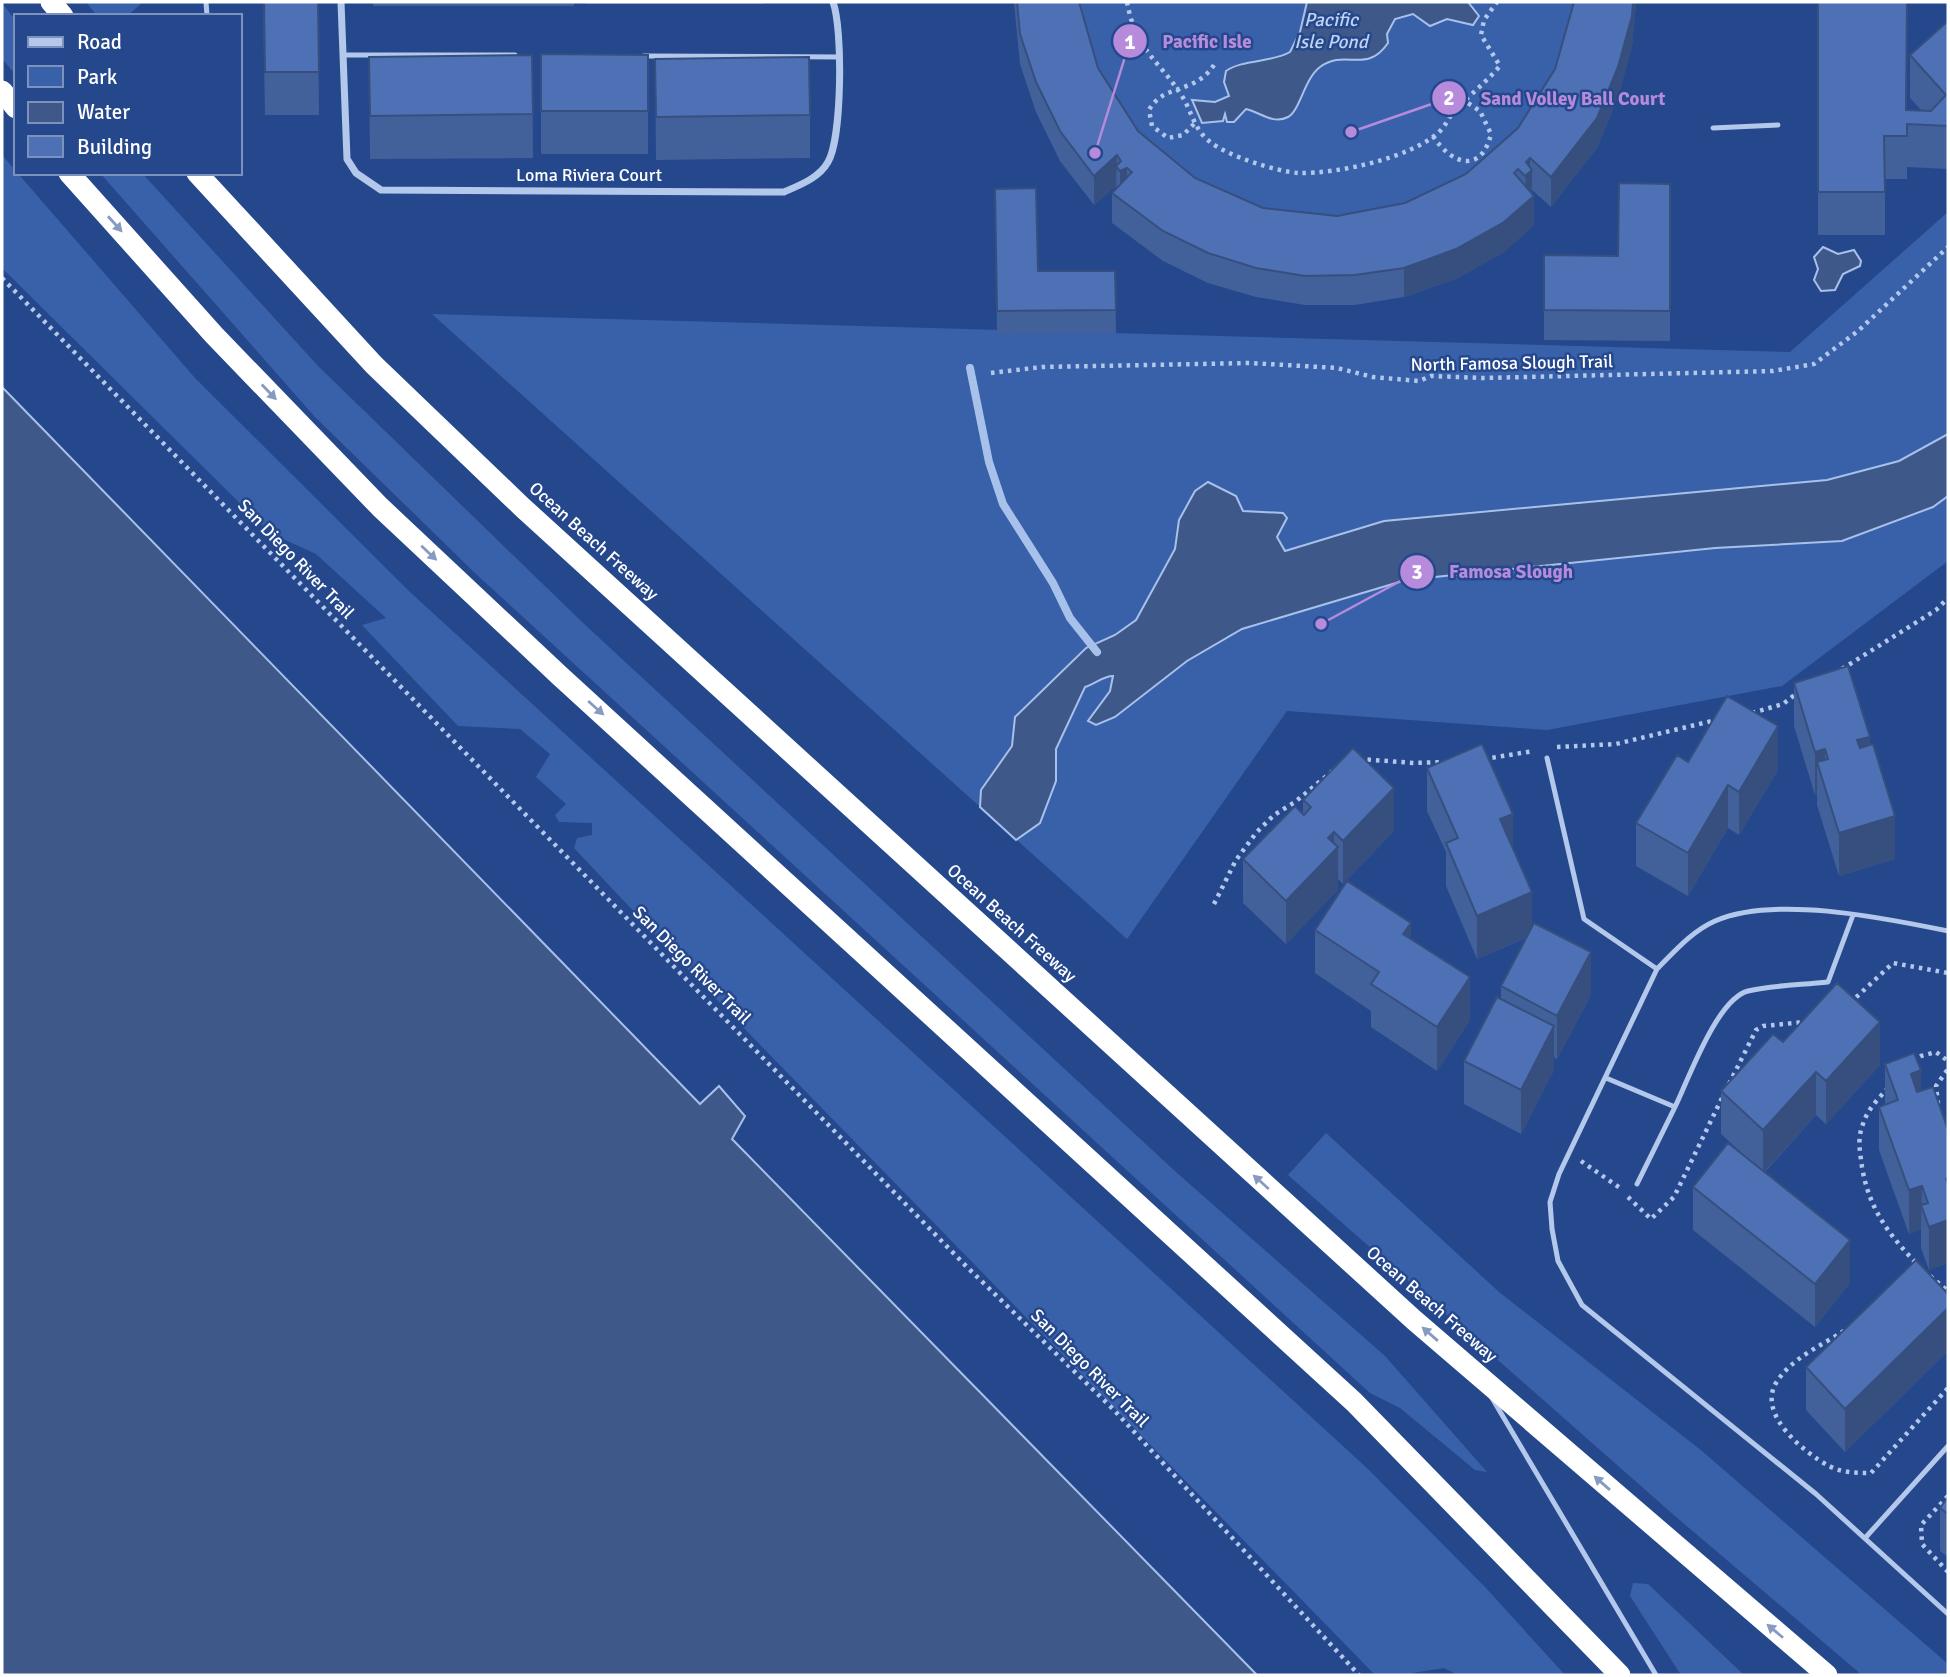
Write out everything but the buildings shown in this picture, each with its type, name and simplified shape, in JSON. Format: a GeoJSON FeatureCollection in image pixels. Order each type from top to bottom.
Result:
{"type":"FeatureCollection","features":[{"type":"Feature","properties":{"kind":"highway"},"geometry":{"type":"LineString","coordinates":[[2,91],[14,106]]}},
{"type":"Feature","properties":{"kind":"highway"},"geometry":{"type":"LineString","coordinates":[[71,175],[214,335],[380,507],[560,676],[1354,1402],[1620,1675]]}},
{"type":"Feature","properties":{"kind":"highway","name":"Ocean Beach Freeway"},"geometry":{"type":"LineString","coordinates":[[199,175],[374,365],[522,507],[1277,1197],[1479,1376],[1827,1675]]}},
{"type":"Feature","properties":{"kind":"street","name":"Loma Riviera Court"},"geometry":{"type":"LineString","coordinates":[[341,2],[341,55],[348,159],[356,173],[381,190],[771,192],[784,192],[812,179],[828,163],[835,142],[840,57],[833,2]]}},
{"type":"Feature","properties":{"kind":"lane"},"geometry":{"type":"LineString","coordinates":[[341,55],[522,55]]}},
{"type":"Feature","properties":{"kind":"lane"},"geometry":{"type":"LineString","coordinates":[[632,56],[840,57]]}},
{"type":"Feature","properties":{"kind":"lane"},"geometry":{"type":"LineString","coordinates":[[1713,128],[1778,125]]}},
{"type":"Feature","properties":{"kind":"lane"},"geometry":{"type":"LineString","coordinates":[[1547,758],[1584,919],[1657,969]]}},
{"type":"Feature","properties":{"kind":"lane"},"geometry":{"type":"LineString","coordinates":[[1948,931],[1853,915],[1764,908],[1737,913],[1712,922],[1683,943],[1657,969],[1569,1155],[1550,1202],[1558,1261],[1582,1305],[1866,1537],[1948,1614]]}},
{"type":"Feature","properties":{"kind":"lane"},"geometry":{"type":"LineString","coordinates":[[1637,1184],[1719,1016],[1731,1000],[1746,992],[1828,982],[1853,915]]}},
{"type":"Feature","properties":{"kind":"lane"},"geometry":{"type":"LineString","coordinates":[[1606,1078],[1675,1107]]}},
{"type":"Feature","properties":{"kind":"lane"},"geometry":{"type":"LineString","coordinates":[[1479,1376],[1657,1675]]}},
{"type":"Feature","properties":{"kind":"lane"},"geometry":{"type":"LineString","coordinates":[[1866,1537],[1948,1446]]}},
{"type":"Feature","properties":{"kind":"path"},"geometry":{"type":"LineString","coordinates":[[1127,2],[1134,31],[1148,56],[1176,90],[1194,124],[1210,142],[1277,169],[1299,173],[1326,171],[1386,158],[1433,136],[1500,66],[1481,34],[1483,20],[1500,2]]}},
{"type":"Feature","properties":{"kind":"path"},"geometry":{"type":"LineString","coordinates":[[1194,124],[1183,135],[1168,138],[1152,126],[1148,118],[1154,101],[1176,90],[1197,84],[1214,65]]}},
{"type":"Feature","properties":{"kind":"path"},"geometry":{"type":"LineString","coordinates":[[1433,136],[1450,157],[1461,162],[1472,160],[1482,153],[1491,134],[1480,111],[1465,100]]}},
{"type":"Feature","properties":{"kind":"path","name":"North Famosa Slough Trail"},"geometry":{"type":"LineString","coordinates":[[991,373],[1042,368],[1251,363],[1337,368],[1373,377],[1419,381],[1431,376],[1484,378],[1773,371],[1814,364],[1858,331],[1948,247]]}},
{"type":"Feature","properties":{"kind":"path","name":"San Diego River Trail"},"geometry":{"type":"LineString","coordinates":[[2,278],[967,1267],[1113,1409],[1359,1675]]}},
{"type":"Feature","properties":{"kind":"path"},"geometry":{"type":"LineString","coordinates":[[1835,672],[1914,625],[1948,598]]}},
{"type":"Feature","properties":{"kind":"path"},"geometry":{"type":"LineString","coordinates":[[1745,715],[1783,704],[1802,689]]}},
{"type":"Feature","properties":{"kind":"path"},"geometry":{"type":"LineString","coordinates":[[1551,748],[1616,744],[1722,719]]}},
{"type":"Feature","properties":{"kind":"path"},"geometry":{"type":"LineString","coordinates":[[1474,760],[1538,751]]}},
{"type":"Feature","properties":{"kind":"path"},"geometry":{"type":"LineString","coordinates":[[1352,761],[1363,758],[1414,764],[1450,761]]}},
{"type":"Feature","properties":{"kind":"path"},"geometry":{"type":"LineString","coordinates":[[1214,904],[1236,860],[1256,833],[1274,815],[1294,803],[1340,765]]}},
{"type":"Feature","properties":{"kind":"path"},"geometry":{"type":"LineString","coordinates":[[1842,1010],[1893,963],[1948,973]]}},
{"type":"Feature","properties":{"kind":"path"},"geometry":{"type":"LineString","coordinates":[[1569,1155],[1613,1181],[1651,1219],[1674,1197],[1756,1030],[1763,1026],[1816,1020]]}},
{"type":"Feature","properties":{"kind":"path"},"geometry":{"type":"LineString","coordinates":[[1903,1069],[1921,1056],[1936,1052],[1948,1060]]}},
{"type":"Feature","properties":{"kind":"path"},"geometry":{"type":"LineString","coordinates":[[1942,1113],[1936,1086],[1948,1069]]}},
{"type":"Feature","properties":{"kind":"path"},"geometry":{"type":"LineString","coordinates":[[1894,1080],[1864,1120],[1858,1141],[1865,1183],[1876,1216],[1893,1240],[1948,1291]]}},
{"type":"Feature","properties":{"kind":"path"},"geometry":{"type":"LineString","coordinates":[[1910,1277],[1920,1267]]}},
{"type":"Feature","properties":{"kind":"path"},"geometry":{"type":"LineString","coordinates":[[1853,1325],[1808,1353],[1781,1376],[1773,1391],[1773,1407],[1790,1435],[1829,1465],[1848,1473],[1871,1473],[1948,1388]]}},
{"type":"Feature","properties":{"kind":"path"},"geometry":{"type":"LineString","coordinates":[[1948,1496],[1921,1525],[1922,1544],[1948,1572]]}},
{"type":"Feature","properties":{"kind":"green space"},"geometry":{"type":"Polygon","coordinates":[[[86,2],[143,2],[129,14],[95,14],[86,2]]]}},
{"type":"Feature","properties":{"kind":"green space"},"geometry":{"type":"Polygon","coordinates":[[[1078,2],[1574,2],[1555,99],[1466,203],[1263,237],[1098,98],[1078,2]]]}},
{"type":"Feature","properties":{"kind":"green space"},"geometry":{"type":"Polygon","coordinates":[[[2,3],[14,18],[14,73],[2,59],[2,3]]]}},
{"type":"Feature","properties":{"kind":"green space"},"geometry":{"type":"Polygon","coordinates":[[[2,155],[14,169],[14,175],[19,175],[195,378],[411,593],[1368,1469],[1485,1587],[1565,1675],[1458,1675],[1444,1668],[1412,1673],[1413,1675],[1375,1675],[736,1020],[574,848],[577,838],[592,835],[592,823],[559,822],[555,815],[566,804],[536,777],[550,754],[520,729],[458,726],[362,625],[386,618],[316,554],[270,533],[2,268],[2,155]]]}},
{"type":"Feature","properties":{"kind":"green space"},"geometry":{"type":"Polygon","coordinates":[[[102,175],[144,175],[319,367],[581,621],[1177,1173],[1385,1356],[1487,1472],[1475,1470],[1400,1408],[1370,1393],[475,573],[315,417],[102,175]]]}},
{"type":"Feature","properties":{"kind":"green space"},"geometry":{"type":"Polygon","coordinates":[[[1948,212],[1948,561],[1782,686],[1547,730],[1287,711],[1127,939],[432,314],[1790,352],[1948,212]]]}},
{"type":"Feature","properties":{"kind":"green space"},"geometry":{"type":"Polygon","coordinates":[[[1326,1133],[1499,1292],[1702,1451],[1948,1664],[1948,1675],[1862,1675],[1675,1516],[1288,1175],[1326,1133]]]}},
{"type":"Feature","properties":{"kind":"green space"},"geometry":{"type":"Polygon","coordinates":[[[1633,1583],[1648,1584],[1744,1675],[1681,1675],[1630,1596],[1633,1583]]]}},
{"type":"Feature","properties":{"kind":"water","name":"Pacific Isle Pond"},"geometry":{"type":"Polygon","coordinates":[[[1307,2],[1468,2],[1479,16],[1473,25],[1447,19],[1430,26],[1413,14],[1395,19],[1387,34],[1388,43],[1372,58],[1338,60],[1320,67],[1288,117],[1277,120],[1246,109],[1234,122],[1227,122],[1225,114],[1223,121],[1202,123],[1192,100],[1215,102],[1229,96],[1224,82],[1226,71],[1290,52],[1300,32],[1307,2]]]}},
{"type":"Feature","properties":{"kind":"water"},"geometry":{"type":"Polygon","coordinates":[[[1823,247],[1838,254],[1854,250],[1861,261],[1860,266],[1843,274],[1835,290],[1821,291],[1814,280],[1818,269],[1814,257],[1823,247]]]}},
{"type":"Feature","properties":{"kind":"water"},"geometry":{"type":"Polygon","coordinates":[[[2,387],[700,1104],[719,1086],[745,1116],[732,1139],[1257,1675],[2,1675],[2,387]]]}},
{"type":"Feature","properties":{"kind":"water"},"geometry":{"type":"Polygon","coordinates":[[[1948,434],[1948,496],[1933,507],[1842,541],[1715,548],[1406,580],[1242,629],[1187,661],[1115,717],[1096,725],[1088,721],[1110,691],[1113,676],[1106,677],[1085,687],[1056,749],[1056,781],[1040,823],[1016,840],[980,807],[981,790],[1012,746],[1015,717],[1086,648],[1115,635],[1136,620],[1175,549],[1179,520],[1195,491],[1208,482],[1236,496],[1243,511],[1283,513],[1287,518],[1277,537],[1285,551],[1384,521],[1827,480],[1899,461],[1948,434]]]}},
{"type":"Feature","properties":{"kind":"waterway"},"geometry":{"type":"LineString","coordinates":[[970,368],[989,462],[1003,504],[1053,583],[1070,618],[1097,652]]}},
{"type":"Feature","properties":{"kind":"place","name":"Sand Volley Ball Court"},"geometry":{"type":"Point","coordinates":[1351,132]}},
{"type":"Feature","properties":{"kind":"place","name":"Pacific Isle"},"geometry":{"type":"Point","coordinates":[1095,153]}},
{"type":"Feature","properties":{"kind":"place","name":"Famosa Slough"},"geometry":{"type":"Point","coordinates":[1321,624]}}]}
